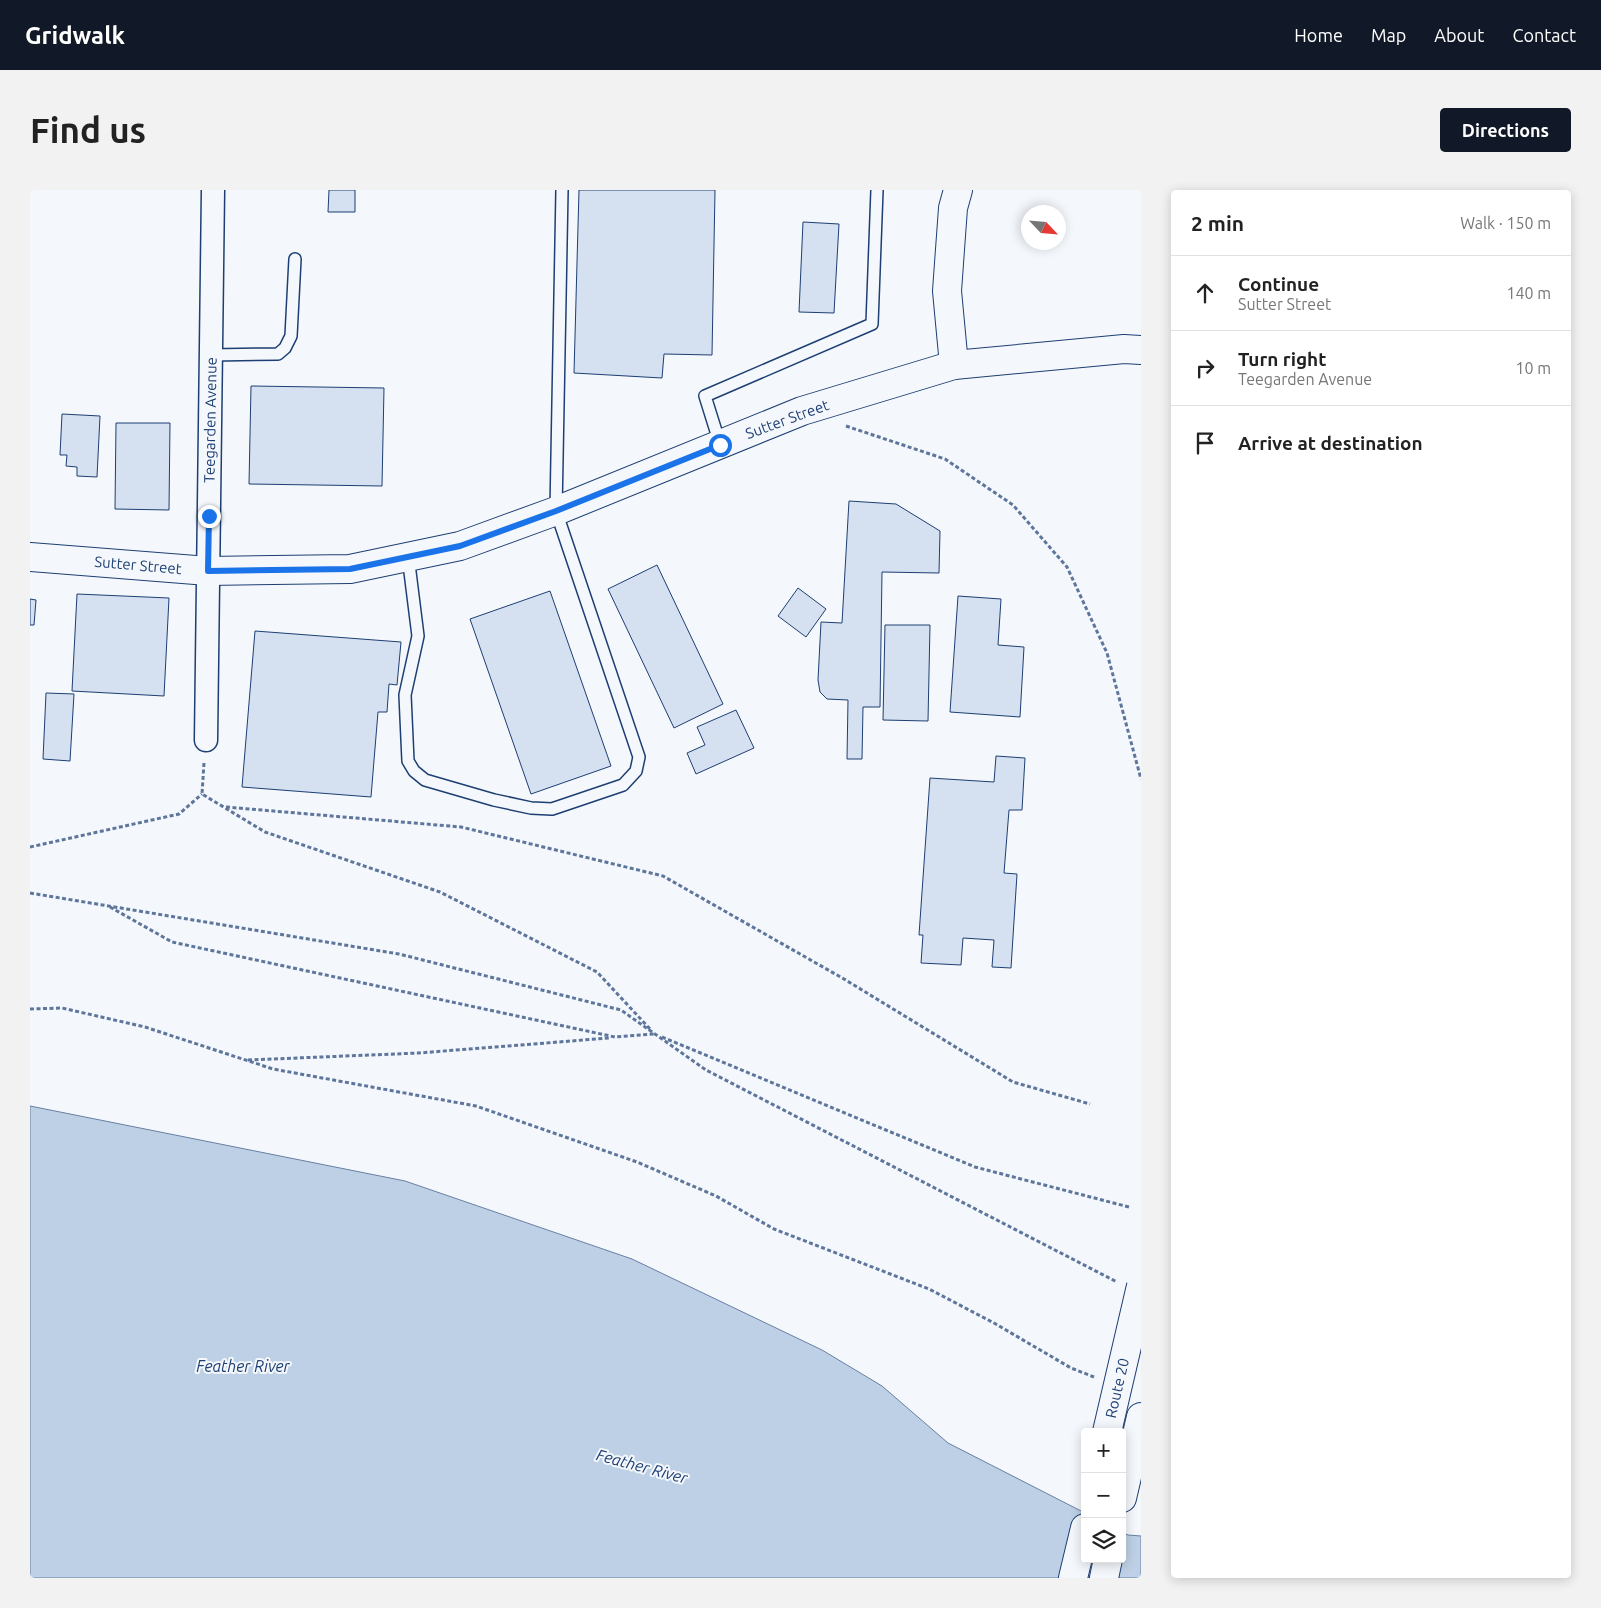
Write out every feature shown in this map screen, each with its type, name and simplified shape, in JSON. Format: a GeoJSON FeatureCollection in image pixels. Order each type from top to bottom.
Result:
{"type":"FeatureCollection","features":[{"type":"Feature","properties":{"kind":"main road"},"geometry":{"type":"LineString","coordinates":[[954,365],[947,291],[954,208],[958,190]]}},
{"type":"Feature","properties":{"kind":"main road","name":"Sutter Street"},"geometry":{"type":"LineString","coordinates":[[30,557],[208,571],[350,569],[460,546],[556,511],[802,411],[954,365],[1124,349],[1141,350]]}},
{"type":"Feature","properties":{"kind":"main road","name":"Route 20"},"geometry":{"type":"LineString","coordinates":[[1108,1428],[1132,1285]]}},
{"type":"Feature","properties":{"kind":"main road","name":"Route 20"},"geometry":{"type":"LineString","coordinates":[[1126,1481],[1141,1417]]}},
{"type":"Feature","properties":{"kind":"main road"},"geometry":{"type":"LineString","coordinates":[[1073,1578],[1081,1545]]}},
{"type":"Feature","properties":{"kind":"main road"},"geometry":{"type":"LineString","coordinates":[[1104,1578],[1107,1563]]}},
{"type":"Feature","properties":{"kind":"street","name":"Teegarden Avenue"},"geometry":{"type":"LineString","coordinates":[[206,740],[213,190]]}},
{"type":"Feature","properties":{"kind":"lane"},"geometry":{"type":"LineString","coordinates":[[408,556],[418,636],[405,695],[408,761],[414,772],[425,780],[494,800],[530,808],[552,809],[624,785],[636,771],[639,757],[556,511],[562,190]]}},
{"type":"Feature","properties":{"kind":"lane"},"geometry":{"type":"LineString","coordinates":[[720,445],[705,396],[872,324],[877,190]]}},
{"type":"Feature","properties":{"kind":"lane"},"geometry":{"type":"LineString","coordinates":[[211,355],[278,354],[285,348],[291,336],[295,259]]}},
{"type":"Feature","properties":{"kind":"path"},"geometry":{"type":"LineString","coordinates":[[843,425],[945,459],[1012,505],[1067,567],[1107,653],[1141,779]]}},
{"type":"Feature","properties":{"kind":"path"},"geometry":{"type":"LineString","coordinates":[[30,847],[180,814],[202,794],[206,740]]}},
{"type":"Feature","properties":{"kind":"path"},"geometry":{"type":"LineString","coordinates":[[202,794],[265,832],[440,892],[597,972],[655,1034],[975,1167],[1129,1207]]}},
{"type":"Feature","properties":{"kind":"path"},"geometry":{"type":"LineString","coordinates":[[225,807],[461,827],[663,876],[844,979],[1013,1082],[1090,1104]]}},
{"type":"Feature","properties":{"kind":"path"},"geometry":{"type":"LineString","coordinates":[[30,893],[399,954],[621,1010],[706,1070],[1072,1260],[1132,1285]]}},
{"type":"Feature","properties":{"kind":"path"},"geometry":{"type":"LineString","coordinates":[[107,906],[172,942],[614,1037]]}},
{"type":"Feature","properties":{"kind":"path"},"geometry":{"type":"LineString","coordinates":[[30,1009],[62,1008],[145,1027],[272,1069],[476,1106],[638,1162],[716,1196],[774,1229],[929,1289],[994,1323],[1071,1368],[1097,1378]]}},
{"type":"Feature","properties":{"kind":"path"},"geometry":{"type":"LineString","coordinates":[[245,1060],[419,1053],[655,1034]]}},
{"type":"Feature","properties":{"kind":"water","name":"Feather River"},"geometry":{"type":"Polygon","coordinates":[[[30,1106],[405,1181],[632,1259],[822,1350],[882,1386],[948,1443],[1081,1511],[1081,1563],[1126,1563],[1126,1534],[1141,1536],[1141,1578],[30,1578],[30,1106]]]}},
{"type":"Feature","properties":{"kind":"building"},"geometry":{"type":"Polygon","coordinates":[[[329,190],[355,190],[355,212],[328,212],[329,190]]]}},
{"type":"Feature","properties":{"kind":"building"},"geometry":{"type":"Polygon","coordinates":[[[579,190],[715,190],[712,355],[664,354],[662,378],[574,373],[579,190]]]}},
{"type":"Feature","properties":{"kind":"building"},"geometry":{"type":"Polygon","coordinates":[[[803,222],[839,224],[834,313],[799,312],[803,222]]]}},
{"type":"Feature","properties":{"kind":"building"},"geometry":{"type":"Polygon","coordinates":[[[251,386],[384,388],[382,486],[249,484],[251,386]]]}},
{"type":"Feature","properties":{"kind":"building"},"geometry":{"type":"Polygon","coordinates":[[[62,414],[100,416],[97,477],[77,476],[77,467],[66,466],[67,455],[60,455],[62,414]]]}},
{"type":"Feature","properties":{"kind":"building"},"geometry":{"type":"Polygon","coordinates":[[[116,423],[170,423],[169,510],[115,509],[116,423]]]}},
{"type":"Feature","properties":{"kind":"building"},"geometry":{"type":"Polygon","coordinates":[[[849,501],[896,504],[940,531],[939,573],[882,572],[880,707],[863,707],[862,759],[847,759],[848,700],[827,699],[820,692],[818,680],[821,622],[842,623],[849,501]]]}},
{"type":"Feature","properties":{"kind":"building"},"geometry":{"type":"Polygon","coordinates":[[[657,565],[723,704],[674,728],[608,589],[657,565]]]}},
{"type":"Feature","properties":{"kind":"building"},"geometry":{"type":"Polygon","coordinates":[[[798,588],[826,609],[806,637],[778,616],[798,588]]]}},
{"type":"Feature","properties":{"kind":"building"},"geometry":{"type":"Polygon","coordinates":[[[550,591],[611,766],[531,794],[470,619],[550,591]]]}},
{"type":"Feature","properties":{"kind":"building"},"geometry":{"type":"Polygon","coordinates":[[[77,594],[169,598],[164,696],[72,691],[77,594]]]}},
{"type":"Feature","properties":{"kind":"building"},"geometry":{"type":"Polygon","coordinates":[[[958,596],[1001,599],[998,645],[1024,647],[1020,717],[950,712],[958,596]]]}},
{"type":"Feature","properties":{"kind":"building"},"geometry":{"type":"Polygon","coordinates":[[[30,599],[36,600],[34,625],[30,625],[30,599]]]}},
{"type":"Feature","properties":{"kind":"building"},"geometry":{"type":"Polygon","coordinates":[[[885,625],[930,625],[928,721],[883,720],[885,625]]]}},
{"type":"Feature","properties":{"kind":"building"},"geometry":{"type":"Polygon","coordinates":[[[255,631],[401,642],[397,685],[389,684],[387,712],[378,712],[371,797],[242,787],[255,631]]]}},
{"type":"Feature","properties":{"kind":"building"},"geometry":{"type":"Polygon","coordinates":[[[46,693],[74,694],[70,761],[43,759],[46,693]]]}},
{"type":"Feature","properties":{"kind":"building"},"geometry":{"type":"Polygon","coordinates":[[[736,710],[754,748],[696,774],[687,753],[705,745],[697,727],[736,710]]]}},
{"type":"Feature","properties":{"kind":"building"},"geometry":{"type":"Polygon","coordinates":[[[996,756],[1025,758],[1022,810],[1009,810],[1004,873],[1017,874],[1011,968],[992,967],[994,940],[963,938],[961,965],[921,963],[923,935],[919,935],[930,778],[994,782],[996,756]]]}},
{"type":"Feature","properties":{"kind":"route"},"geometry":{"type":"LineString","coordinates":[[209,516],[208,571],[350,569],[460,546],[556,511],[720,445]]}}]}
